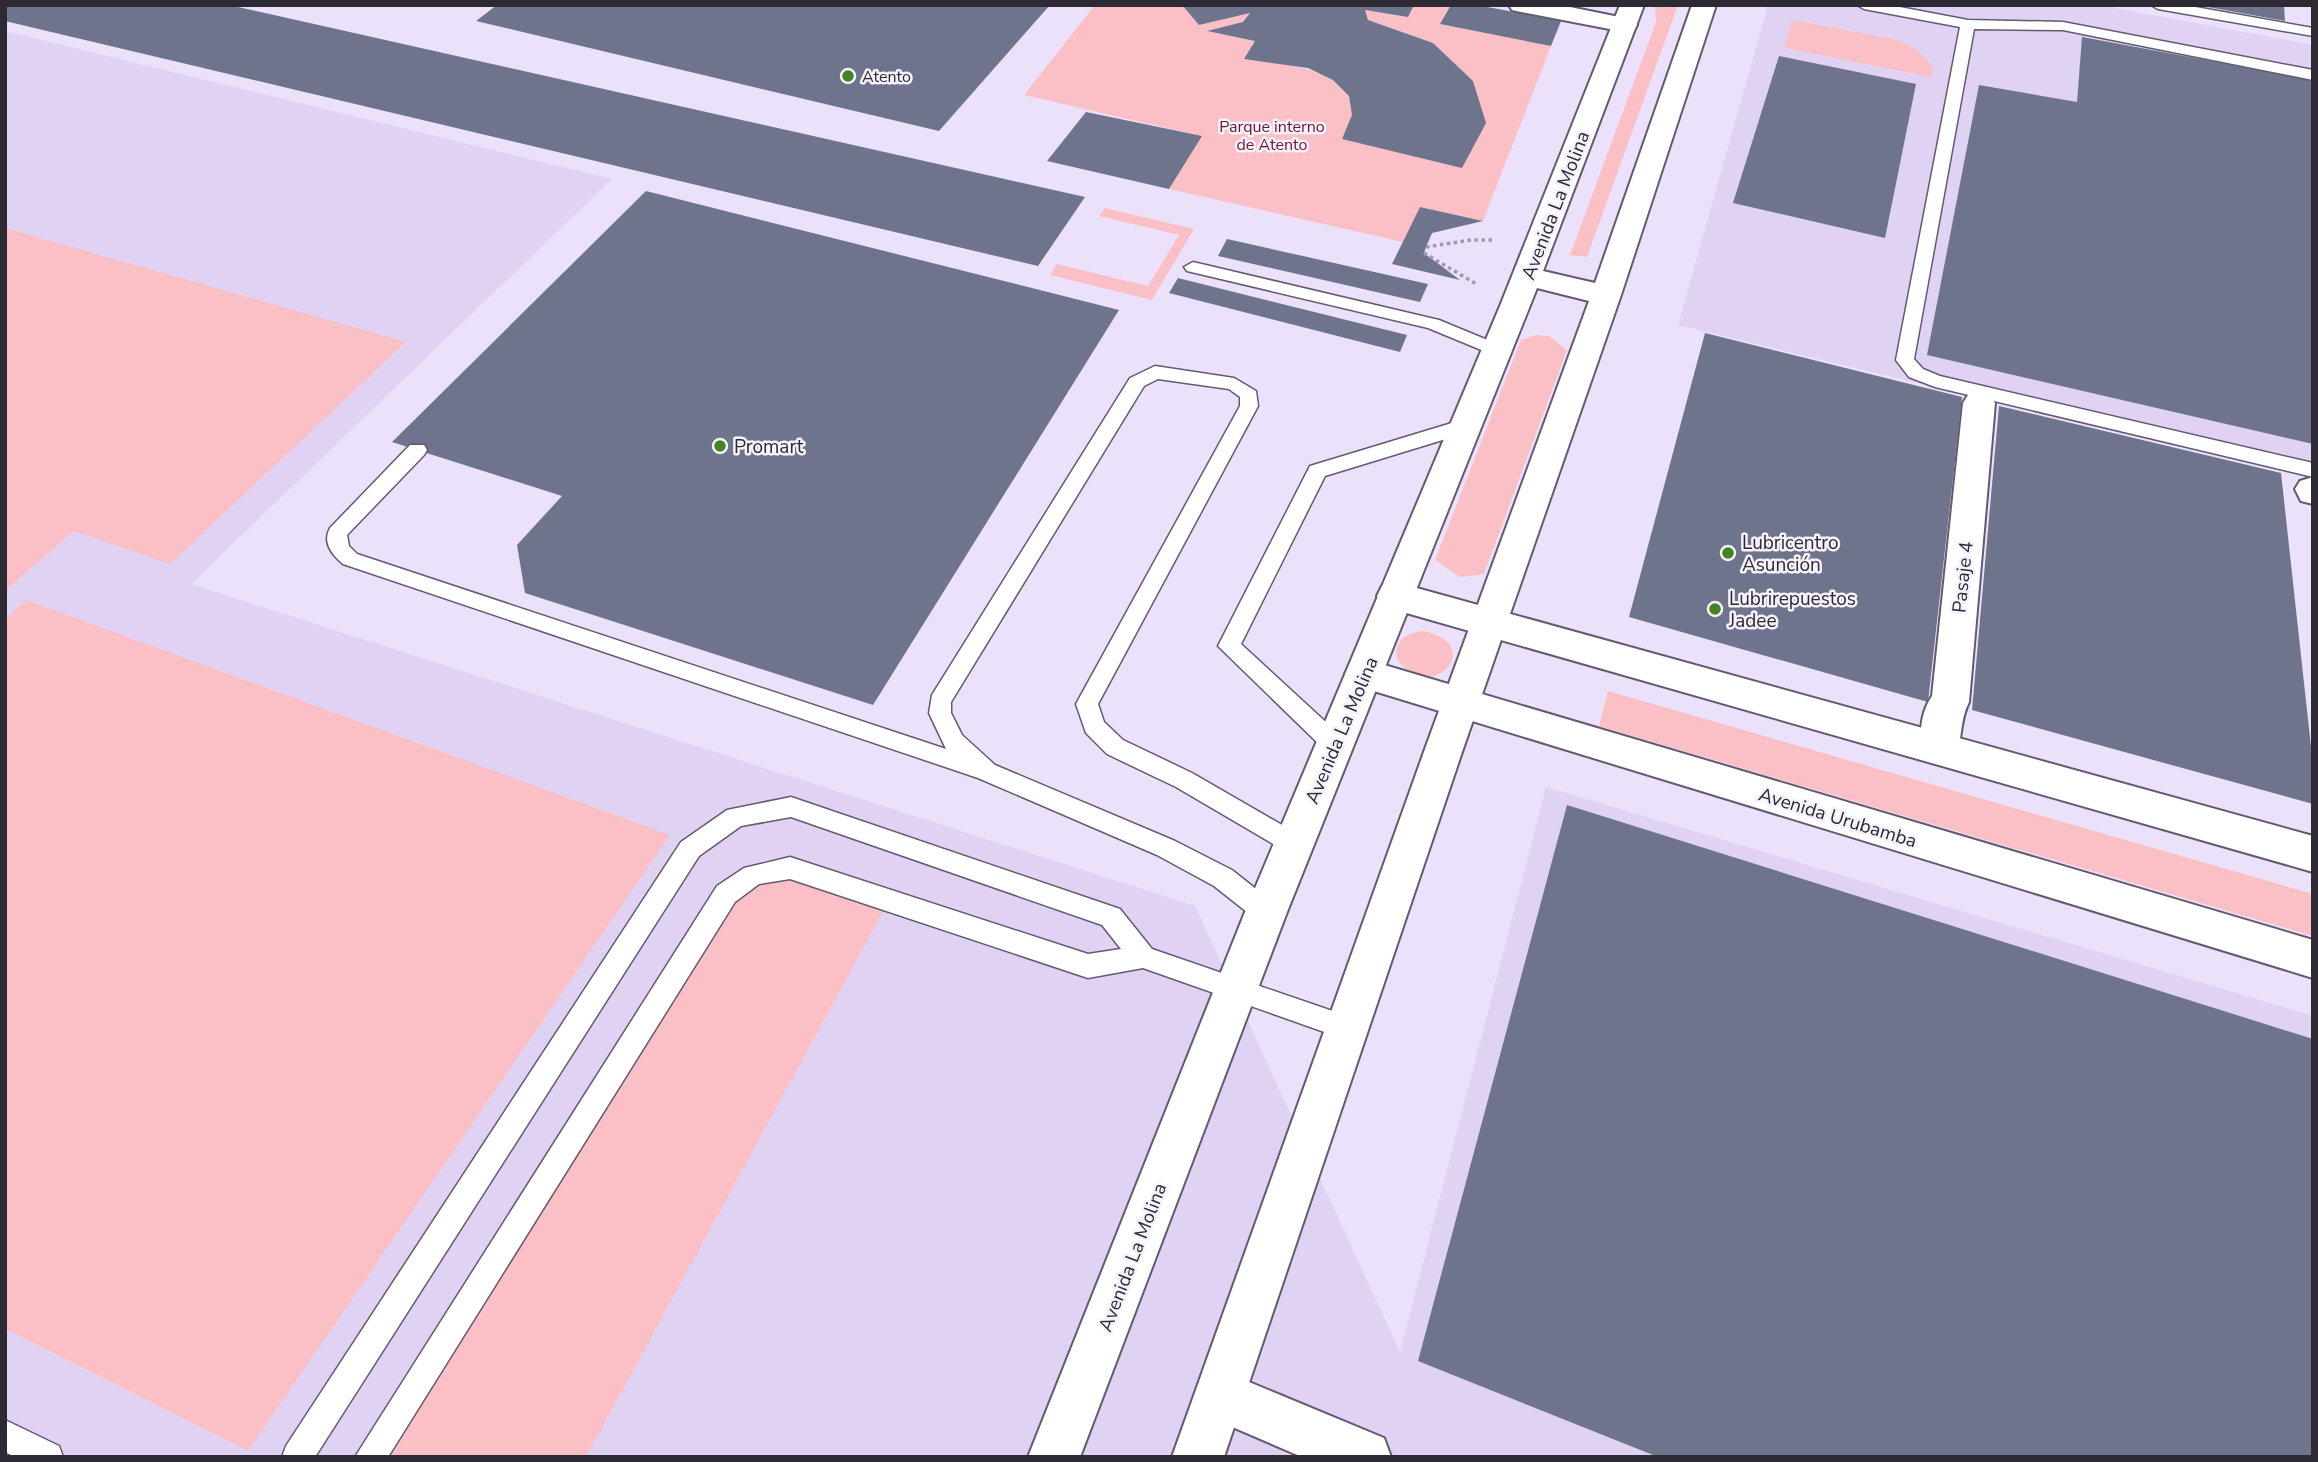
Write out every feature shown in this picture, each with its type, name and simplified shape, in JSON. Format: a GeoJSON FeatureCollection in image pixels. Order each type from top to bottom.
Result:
{"type":"FeatureCollection","features":[{"type":"Feature","properties":{"kind":"main road"},"geometry":{"type":"LineString","coordinates":[[1521,5],[1629,15]]}},
{"type":"Feature","properties":{"kind":"main road"},"geometry":{"type":"LineString","coordinates":[[1198,1457],[1606,295],[1704,5]]}},
{"type":"Feature","properties":{"kind":"main road","name":"Avenida La Molina"},"geometry":{"type":"LineString","coordinates":[[1054,1457],[1266,912],[1521,291],[1629,15]]}},
{"type":"Feature","properties":{"kind":"main road"},"geometry":{"type":"LineString","coordinates":[[1521,291],[1606,295]]}},
{"type":"Feature","properties":{"kind":"main road","name":"Pasaje 4"},"geometry":{"type":"LineString","coordinates":[[1940,749],[1943,709],[1950,702],[1979,403]]}},
{"type":"Feature","properties":{"kind":"main road"},"geometry":{"type":"LineString","coordinates":[[1395,596],[1556,645],[2313,854]]}},
{"type":"Feature","properties":{"kind":"main road","name":"Avenida Urubamba"},"geometry":{"type":"LineString","coordinates":[[1364,674],[2313,959]]}},
{"type":"Feature","properties":{"kind":"main road"},"geometry":{"type":"LineString","coordinates":[[1220,1396],[1365,1457]]}},
{"type":"Feature","properties":{"kind":"lane"},"geometry":{"type":"LineString","coordinates":[[1864,5],[1968,24],[2063,26],[2313,75]]}},
{"type":"Feature","properties":{"kind":"lane"},"geometry":{"type":"LineString","coordinates":[[2158,5],[2313,32]]}},
{"type":"Feature","properties":{"kind":"lane"},"geometry":{"type":"LineString","coordinates":[[1968,24],[1905,360],[1916,373],[1935,381],[2313,470]]}},
{"type":"Feature","properties":{"kind":"lane"},"geometry":{"type":"LineString","coordinates":[[1193,267],[1433,324],[1496,350]]}},
{"type":"Feature","properties":{"kind":"lane"},"geometry":{"type":"LineString","coordinates":[[987,772],[953,741],[940,713],[940,701],[1114,417],[1137,382],[1155,372],[1234,384],[1249,395],[1249,407],[1087,704],[1094,727],[1115,747],[1184,780],[1294,844]]}},
{"type":"Feature","properties":{"kind":"lane"},"geometry":{"type":"LineString","coordinates":[[1334,744],[1229,646],[1317,471],[1465,426]]}},
{"type":"Feature","properties":{"kind":"lane"},"geometry":{"type":"LineString","coordinates":[[417,450],[337,533],[339,549],[350,559],[987,772],[1166,848],[1223,878],[1266,912]]}},
{"type":"Feature","properties":{"kind":"lane"},"geometry":{"type":"LineString","coordinates":[[297,1457],[690,849],[735,817],[791,807],[1021,885],[1111,917],[1143,957]]}},
{"type":"Feature","properties":{"kind":"lane"},"geometry":{"type":"LineString","coordinates":[[370,1457],[726,894],[753,875],[790,868],[1088,967],[1143,957],[1347,1028]]}},
{"type":"Feature","properties":{"kind":"lane"},"geometry":{"type":"LineString","coordinates":[[5,1435],[48,1457]]}},
{"type":"Feature","properties":{"kind":"path"},"geometry":{"type":"LineString","coordinates":[[1426,247],[1471,240],[1541,240]]}},
{"type":"Feature","properties":{"kind":"path"},"geometry":{"type":"LineString","coordinates":[[1424,253],[1521,291]]}},
{"type":"Feature","properties":{"kind":"shaded area"},"geometry":{"type":"Polygon","coordinates":[[[1768,5],[2099,5],[2313,45],[2313,479],[1678,325],[1768,5]]]}},
{"type":"Feature","properties":{"kind":"shaded area"},"geometry":{"type":"Polygon","coordinates":[[[5,31],[612,179],[191,584],[1195,906],[1400,1352],[1546,787],[2313,1016],[2313,1457],[5,1457],[5,31]]]}},
{"type":"Feature","properties":{"kind":"green space","name":"Parque interno de Atento"},"geometry":{"type":"Polygon","coordinates":[[[1095,5],[1182,5],[1199,25],[1250,13],[1243,22],[1208,31],[1255,41],[1245,59],[1312,71],[1328,77],[1341,87],[1350,99],[1352,114],[1342,139],[1473,81],[1433,43],[1368,20],[1365,10],[1408,17],[1414,5],[1451,5],[1441,24],[1551,46],[1483,221],[1420,207],[1403,242],[1169,189],[1201,136],[1024,95],[1095,5]]]}},
{"type":"Feature","properties":{"kind":"green space"},"geometry":{"type":"Polygon","coordinates":[[[1655,5],[1678,5],[1587,257],[1570,255],[1656,22],[1655,5]]]}},
{"type":"Feature","properties":{"kind":"green space"},"geometry":{"type":"Polygon","coordinates":[[[1792,20],[1898,40],[1919,51],[1933,67],[1931,77],[1785,48],[1792,20]]]}},
{"type":"Feature","properties":{"kind":"green space"},"geometry":{"type":"Polygon","coordinates":[[[1105,208],[1194,229],[1152,300],[1050,275],[1057,264],[1148,286],[1179,235],[1099,216],[1105,208]]]}},
{"type":"Feature","properties":{"kind":"green space"},"geometry":{"type":"Polygon","coordinates":[[[5,228],[406,342],[170,564],[74,531],[5,591],[5,228]]]}},
{"type":"Feature","properties":{"kind":"green space"},"geometry":{"type":"Polygon","coordinates":[[[1535,335],[1549,336],[1567,350],[1484,574],[1460,577],[1435,560],[1521,340],[1535,335]]]}},
{"type":"Feature","properties":{"kind":"green space"},"geometry":{"type":"Polygon","coordinates":[[[26,600],[670,835],[248,1451],[5,1329],[5,619],[26,600]]]}},
{"type":"Feature","properties":{"kind":"green space"},"geometry":{"type":"Polygon","coordinates":[[[1423,631],[1442,638],[1451,648],[1452,658],[1447,668],[1437,675],[1424,677],[1410,672],[1397,659],[1399,642],[1411,634],[1423,631]]]}},
{"type":"Feature","properties":{"kind":"green space"},"geometry":{"type":"Polygon","coordinates":[[[1608,691],[2313,894],[2313,936],[1599,726],[1608,691]]]}},
{"type":"Feature","properties":{"kind":"green space"},"geometry":{"type":"Polygon","coordinates":[[[782,875],[884,910],[586,1457],[361,1457],[729,891],[782,875]]]}},
{"type":"Feature","properties":{"kind":"building"},"geometry":{"type":"Polygon","coordinates":[[[5,5],[229,5],[1085,197],[1038,266],[5,21],[5,5]]]}},
{"type":"Feature","properties":{"kind":"building","name":"Atento"},"geometry":{"type":"Polygon","coordinates":[[[497,5],[1050,5],[939,131],[476,21],[497,5]]]}},
{"type":"Feature","properties":{"kind":"building"},"geometry":{"type":"Polygon","coordinates":[[[1182,5],[1414,5],[1408,17],[1365,10],[1368,20],[1433,43],[1473,81],[1486,123],[1462,168],[1342,139],[1352,115],[1349,96],[1333,80],[1308,68],[1244,59],[1255,41],[1207,31],[1243,22],[1250,13],[1199,25],[1182,5]]]}},
{"type":"Feature","properties":{"kind":"building"},"geometry":{"type":"Polygon","coordinates":[[[1451,5],[1477,5],[1561,21],[1551,46],[1440,24],[1451,5]]]}},
{"type":"Feature","properties":{"kind":"building"},"geometry":{"type":"Polygon","coordinates":[[[2284,5],[2285,21],[2208,7],[2284,5]]]}},
{"type":"Feature","properties":{"kind":"building"},"geometry":{"type":"Polygon","coordinates":[[[2082,37],[2313,80],[2313,444],[1927,355],[1979,85],[2077,102],[2082,37]]]}},
{"type":"Feature","properties":{"kind":"building"},"geometry":{"type":"Polygon","coordinates":[[[1779,56],[1916,84],[1885,238],[1733,203],[1779,56]]]}},
{"type":"Feature","properties":{"kind":"building"},"geometry":{"type":"Polygon","coordinates":[[[1086,112],[1202,136],[1169,189],[1047,161],[1086,112]]]}},
{"type":"Feature","properties":{"kind":"building","name":"Promart"},"geometry":{"type":"Polygon","coordinates":[[[646,191],[1119,310],[873,705],[525,593],[517,545],[562,496],[392,442],[646,191]]]}},
{"type":"Feature","properties":{"kind":"building"},"geometry":{"type":"Polygon","coordinates":[[[1420,207],[1483,221],[1432,233],[1426,247],[1424,253],[1460,280],[1392,264],[1420,207]]]}},
{"type":"Feature","properties":{"kind":"building"},"geometry":{"type":"Polygon","coordinates":[[[1227,239],[1428,284],[1420,302],[1218,256],[1227,239]]]}},
{"type":"Feature","properties":{"kind":"building"},"geometry":{"type":"Polygon","coordinates":[[[1178,278],[1407,335],[1400,352],[1169,293],[1178,278]]]}},
{"type":"Feature","properties":{"kind":"building"},"geometry":{"type":"Polygon","coordinates":[[[1705,333],[1962,397],[1928,702],[1629,617],[1705,333]]]}},
{"type":"Feature","properties":{"kind":"building"},"geometry":{"type":"Polygon","coordinates":[[[1999,406],[2281,473],[2313,765],[2313,804],[1972,710],[1999,406]]]}},
{"type":"Feature","properties":{"kind":"building"},"geometry":{"type":"Polygon","coordinates":[[[1567,805],[2313,1039],[2313,1457],[1658,1457],[1418,1361],[1567,805]]]}},
{"type":"Feature","properties":{"kind":"place","name":"Atento"},"geometry":{"type":"Point","coordinates":[848,76]}},
{"type":"Feature","properties":{"kind":"place","name":"Promart"},"geometry":{"type":"Point","coordinates":[720,446]}},
{"type":"Feature","properties":{"kind":"place","name":"Lubricentro Asunción"},"geometry":{"type":"Point","coordinates":[1728,553]}},
{"type":"Feature","properties":{"kind":"place","name":"Lubrirepuestos Jadee"},"geometry":{"type":"Point","coordinates":[1715,609]}}]}
